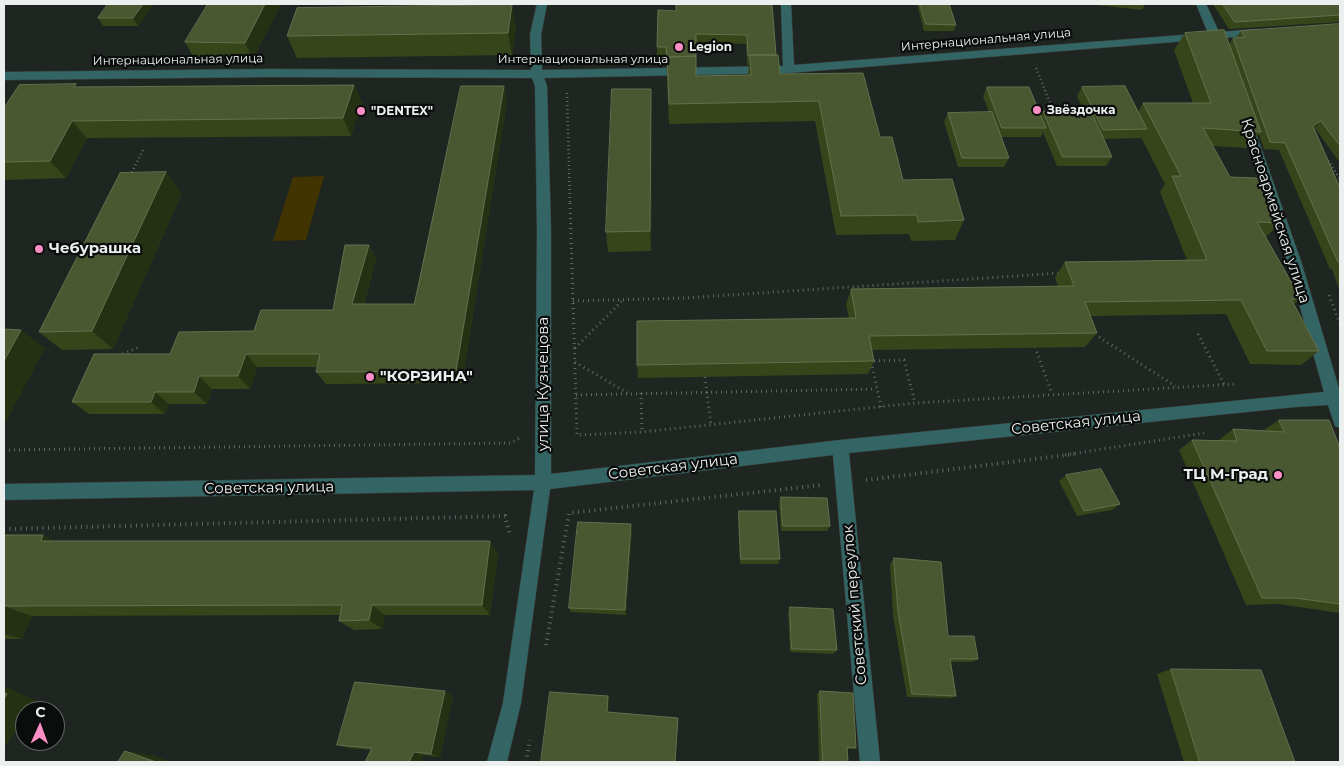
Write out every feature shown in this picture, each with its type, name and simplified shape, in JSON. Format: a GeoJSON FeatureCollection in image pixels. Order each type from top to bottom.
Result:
{"type":"FeatureCollection","features":[{"type":"Feature","properties":{"kind":"street","name":"улица Кузнецова"},"geometry":{"type":"LineString","coordinates":[[497,762],[512,703],[543,482],[544,221],[541,86],[536,74],[534,48],[537,22],[542,4]]}},
{"type":"Feature","properties":{"kind":"street"},"geometry":{"type":"LineString","coordinates":[[786,4],[789,69]]}},
{"type":"Feature","properties":{"kind":"street"},"geometry":{"type":"LineString","coordinates":[[1201,4],[1223,53]]}},
{"type":"Feature","properties":{"kind":"street","name":"Интернациональная улица"},"geometry":{"type":"LineString","coordinates":[[4,76],[268,72],[536,74],[789,69],[1271,31]]}},
{"type":"Feature","properties":{"kind":"street","name":"Красноармейская улица"},"geometry":{"type":"LineString","coordinates":[[1241,106],[1296,268],[1337,398],[1340,421]]}},
{"type":"Feature","properties":{"kind":"street","name":"Советская улица"},"geometry":{"type":"LineString","coordinates":[[4,492],[543,482],[840,448],[1337,398]]}},
{"type":"Feature","properties":{"kind":"street","name":"Советский переулок"},"geometry":{"type":"LineString","coordinates":[[840,448],[870,762]]}},
{"type":"Feature","properties":{"kind":"path"},"geometry":{"type":"LineString","coordinates":[[1036,67],[1052,108]]}},
{"type":"Feature","properties":{"kind":"path"},"geometry":{"type":"LineString","coordinates":[[566,87],[577,435],[642,432],[915,403],[1242,383]]}},
{"type":"Feature","properties":{"kind":"path"},"geometry":{"type":"LineString","coordinates":[[126,184],[144,148]]}},
{"type":"Feature","properties":{"kind":"path"},"geometry":{"type":"LineString","coordinates":[[1322,151],[1340,178]]}},
{"type":"Feature","properties":{"kind":"path"},"geometry":{"type":"LineString","coordinates":[[573,301],[684,298],[1068,273]]}},
{"type":"Feature","properties":{"kind":"path"},"geometry":{"type":"LineString","coordinates":[[575,348],[623,300]]}},
{"type":"Feature","properties":{"kind":"path"},"geometry":{"type":"LineString","coordinates":[[1198,334],[1224,384]]}},
{"type":"Feature","properties":{"kind":"path"},"geometry":{"type":"LineString","coordinates":[[1100,337],[1175,387]]}},
{"type":"Feature","properties":{"kind":"path"},"geometry":{"type":"LineString","coordinates":[[114,357],[140,347]]}},
{"type":"Feature","properties":{"kind":"path"},"geometry":{"type":"LineString","coordinates":[[1036,347],[1052,394]]}},
{"type":"Feature","properties":{"kind":"path"},"geometry":{"type":"LineString","coordinates":[[881,407],[871,361],[904,360],[915,403]]}},
{"type":"Feature","properties":{"kind":"path"},"geometry":{"type":"LineString","coordinates":[[575,362],[630,394]]}},
{"type":"Feature","properties":{"kind":"path"},"geometry":{"type":"LineString","coordinates":[[705,377],[711,425]]}},
{"type":"Feature","properties":{"kind":"path"},"geometry":{"type":"LineString","coordinates":[[576,395],[876,388]]}},
{"type":"Feature","properties":{"kind":"path"},"geometry":{"type":"LineString","coordinates":[[641,393],[642,432]]}},
{"type":"Feature","properties":{"kind":"path"},"geometry":{"type":"LineString","coordinates":[[546,647],[569,513],[843,483],[1084,453],[1208,433]]}},
{"type":"Feature","properties":{"kind":"path"},"geometry":{"type":"LineString","coordinates":[[4,450],[511,443],[521,437]]}},
{"type":"Feature","properties":{"kind":"path"},"geometry":{"type":"LineString","coordinates":[[4,529],[505,516]]}},
{"type":"Feature","properties":{"kind":"path"},"geometry":{"type":"LineString","coordinates":[[44,534],[47,528]]}},
{"type":"Feature","properties":{"kind":"path"},"geometry":{"type":"LineString","coordinates":[[8,538],[12,529]]}},
{"type":"Feature","properties":{"kind":"path"},"geometry":{"type":"LineString","coordinates":[[526,762],[531,734]]}},
{"type":"Feature","properties":{"kind":"shaded area"},"geometry":{"type":"Polygon","coordinates":[[[324,176],[306,240],[273,241],[293,177],[324,176]]]}},
{"type":"Feature","properties":{"kind":"building"},"geometry":{"type":"Polygon","coordinates":[[[108,4],[143,4],[133,18],[98,18],[108,4]]]}},
{"type":"Feature","properties":{"kind":"building"},"geometry":{"type":"Polygon","coordinates":[[[208,4],[265,4],[245,43],[185,42],[208,4]]]}},
{"type":"Feature","properties":{"kind":"building"},"geometry":{"type":"Polygon","coordinates":[[[676,4],[772,4],[776,55],[748,56],[747,35],[696,34],[696,56],[667,58],[666,47],[657,47],[658,10],[676,11],[676,4]]]}},
{"type":"Feature","properties":{"kind":"building"},"geometry":{"type":"Polygon","coordinates":[[[920,4],[949,4],[956,25],[926,24],[920,4]]]}},
{"type":"Feature","properties":{"kind":"building"},"geometry":{"type":"Polygon","coordinates":[[[1223,4],[1340,4],[1340,15],[1235,22],[1223,4]]]}},
{"type":"Feature","properties":{"kind":"building"},"geometry":{"type":"Polygon","coordinates":[[[512,5],[508,33],[287,36],[297,8],[512,5]]]}},
{"type":"Feature","properties":{"kind":"building"},"geometry":{"type":"Polygon","coordinates":[[[1340,24],[1340,146],[1321,121],[1313,126],[1340,188],[1340,262],[1338,262],[1285,143],[1270,142],[1233,38],[1245,37],[1241,31],[1340,24]]]}},
{"type":"Feature","properties":{"kind":"building"},"geometry":{"type":"Polygon","coordinates":[[[1224,30],[1261,132],[1203,128],[1230,177],[1257,178],[1280,223],[1257,222],[1301,299],[1291,299],[1319,351],[1267,351],[1241,300],[1085,302],[1097,333],[869,336],[874,361],[637,365],[637,321],[856,318],[851,289],[1074,286],[1065,262],[1207,260],[1172,176],[1181,176],[1143,103],[1211,103],[1185,33],[1224,30]]]}},
{"type":"Feature","properties":{"kind":"building"},"geometry":{"type":"Polygon","coordinates":[[[750,55],[778,55],[780,74],[863,73],[880,137],[892,137],[903,180],[952,179],[964,220],[918,222],[917,215],[841,216],[819,101],[669,104],[667,57],[696,56],[696,76],[751,75],[750,55]]]}},
{"type":"Feature","properties":{"kind":"building"},"geometry":{"type":"Polygon","coordinates":[[[76,84],[74,87],[354,85],[343,118],[72,121],[50,161],[4,162],[4,108],[19,85],[76,84]]]}},
{"type":"Feature","properties":{"kind":"building"},"geometry":{"type":"Polygon","coordinates":[[[461,86],[504,86],[456,371],[316,372],[320,354],[246,354],[238,376],[199,376],[194,392],[155,392],[151,402],[72,402],[94,354],[170,354],[179,332],[254,331],[261,310],[333,310],[345,245],[369,245],[352,304],[414,304],[461,86]]]}},
{"type":"Feature","properties":{"kind":"building"},"geometry":{"type":"Polygon","coordinates":[[[1125,86],[1147,129],[1103,130],[1082,87],[1125,86]]]}},
{"type":"Feature","properties":{"kind":"building"},"geometry":{"type":"Polygon","coordinates":[[[987,87],[1029,87],[1046,128],[1002,128],[987,87]]]}},
{"type":"Feature","properties":{"kind":"building"},"geometry":{"type":"Polygon","coordinates":[[[612,89],[651,89],[650,231],[606,232],[612,89]]]}},
{"type":"Feature","properties":{"kind":"building"},"geometry":{"type":"Polygon","coordinates":[[[1043,111],[1091,111],[1112,157],[1063,157],[1043,111]]]}},
{"type":"Feature","properties":{"kind":"building"},"geometry":{"type":"Polygon","coordinates":[[[992,112],[1009,158],[962,158],[948,113],[992,112]]]}},
{"type":"Feature","properties":{"kind":"building"},"geometry":{"type":"Polygon","coordinates":[[[166,172],[92,331],[39,332],[120,173],[166,172]]]}},
{"type":"Feature","properties":{"kind":"building"},"geometry":{"type":"Polygon","coordinates":[[[4,329],[21,330],[4,361],[4,329]]]}},
{"type":"Feature","properties":{"kind":"building"},"geometry":{"type":"Polygon","coordinates":[[[1279,420],[1329,420],[1340,448],[1340,604],[1295,598],[1262,598],[1192,440],[1237,441],[1233,429],[1284,432],[1279,420]]]}},
{"type":"Feature","properties":{"kind":"building"},"geometry":{"type":"Polygon","coordinates":[[[1101,469],[1120,504],[1084,511],[1066,475],[1101,469]]]}},
{"type":"Feature","properties":{"kind":"building"},"geometry":{"type":"Polygon","coordinates":[[[781,497],[827,498],[830,526],[783,526],[781,497]]]}},
{"type":"Feature","properties":{"kind":"building"},"geometry":{"type":"Polygon","coordinates":[[[739,511],[776,511],[780,559],[741,559],[739,511]]]}},
{"type":"Feature","properties":{"kind":"building"},"geometry":{"type":"Polygon","coordinates":[[[578,522],[631,524],[625,610],[569,608],[578,522]]]}},
{"type":"Feature","properties":{"kind":"building"},"geometry":{"type":"Polygon","coordinates":[[[4,535],[43,535],[41,541],[490,541],[482,605],[372,605],[369,620],[339,621],[342,605],[4,606],[4,535]]]}},
{"type":"Feature","properties":{"kind":"building"},"geometry":{"type":"Polygon","coordinates":[[[894,558],[941,562],[948,636],[974,636],[978,659],[950,659],[956,696],[912,694],[898,611],[894,558]]]}},
{"type":"Feature","properties":{"kind":"building"},"geometry":{"type":"Polygon","coordinates":[[[790,607],[833,609],[837,650],[792,649],[790,607]]]}},
{"type":"Feature","properties":{"kind":"building"},"geometry":{"type":"Polygon","coordinates":[[[1171,669],[1261,670],[1295,762],[1200,762],[1171,669]]]}},
{"type":"Feature","properties":{"kind":"building"},"geometry":{"type":"Polygon","coordinates":[[[355,682],[445,691],[431,754],[414,752],[409,762],[365,762],[372,748],[337,745],[355,682]]]}},
{"type":"Feature","properties":{"kind":"building"},"geometry":{"type":"Polygon","coordinates":[[[820,691],[853,693],[856,748],[847,747],[848,762],[823,762],[820,691]]]}},
{"type":"Feature","properties":{"kind":"building"},"geometry":{"type":"Polygon","coordinates":[[[550,692],[608,696],[607,712],[678,718],[675,762],[541,762],[550,692]]]}},
{"type":"Feature","properties":{"kind":"building"},"geometry":{"type":"Polygon","coordinates":[[[125,751],[156,762],[118,762],[125,751]]]}},
{"type":"Feature","properties":{"kind":"place","name":"Legion"},"geometry":{"type":"Point","coordinates":[679,47]}},
{"type":"Feature","properties":{"kind":"place","name":"Звёздочка"},"geometry":{"type":"Point","coordinates":[1037,110]}},
{"type":"Feature","properties":{"kind":"place","name":"\"DENTEX\""},"geometry":{"type":"Point","coordinates":[361,111]}},
{"type":"Feature","properties":{"kind":"place","name":"Чебурашка"},"geometry":{"type":"Point","coordinates":[39,249]}},
{"type":"Feature","properties":{"kind":"place","name":"\"КОРЗИНА\""},"geometry":{"type":"Point","coordinates":[370,377]}},
{"type":"Feature","properties":{"kind":"place","name":"ТЦ М-Град"},"geometry":{"type":"Point","coordinates":[1278,475]}}]}
